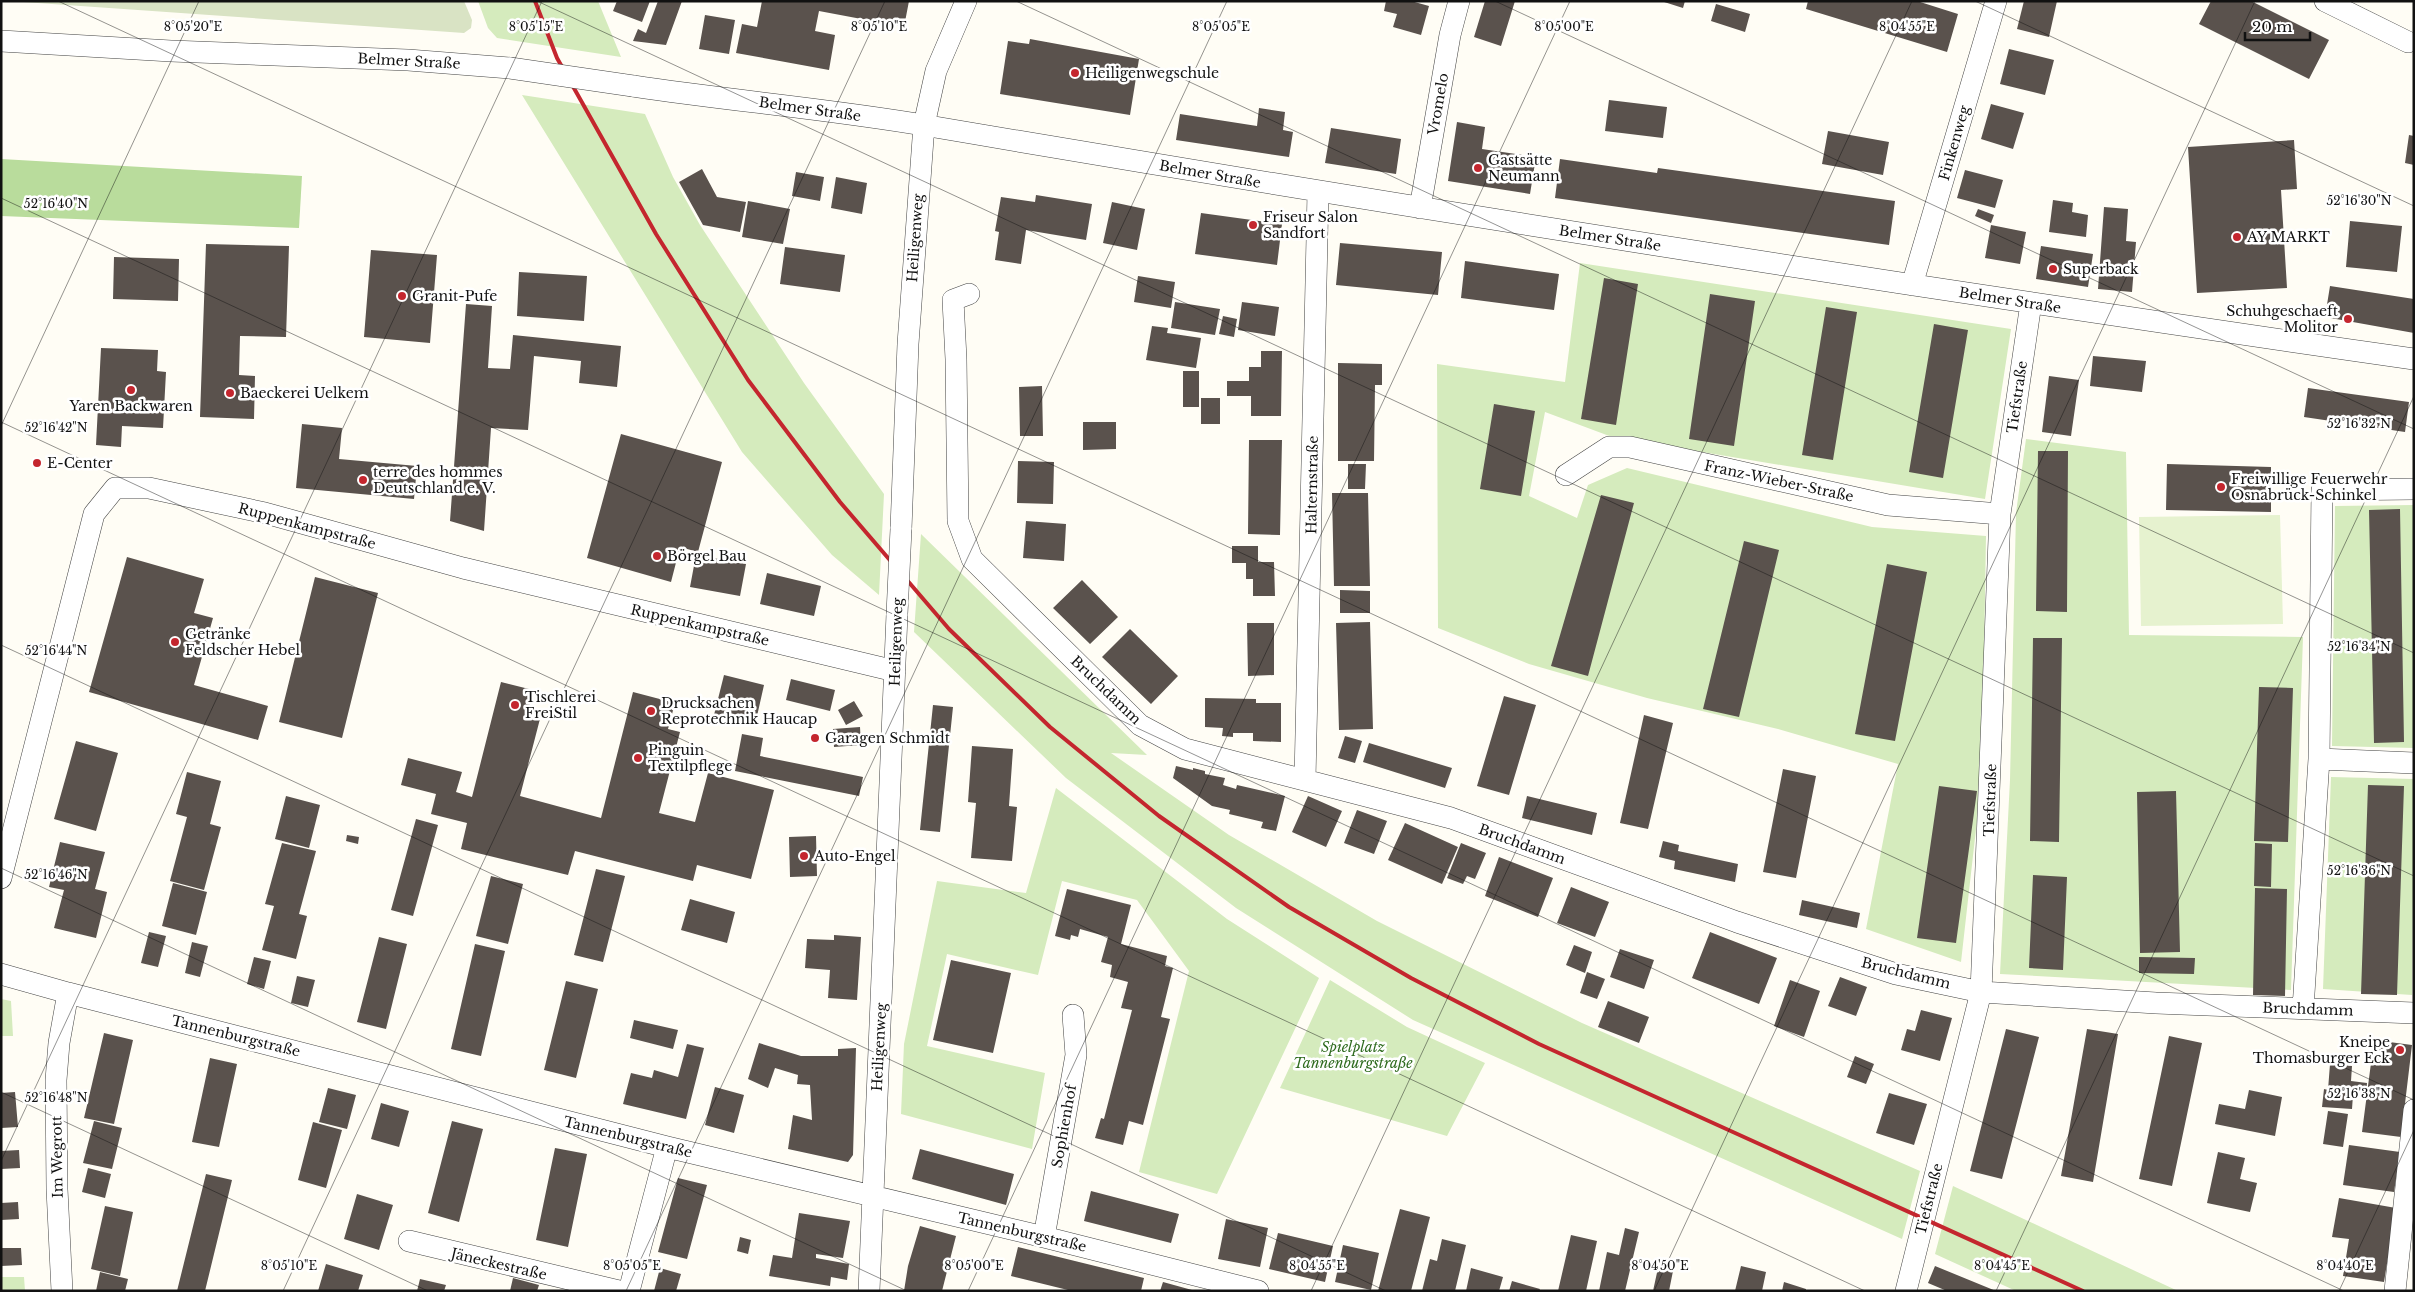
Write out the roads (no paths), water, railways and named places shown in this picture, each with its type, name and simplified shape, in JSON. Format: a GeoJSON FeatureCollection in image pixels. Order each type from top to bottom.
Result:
{"type":"FeatureCollection","features":[{"type":"Feature","properties":{"kind":"street","name":"Heiligenweg"},"geometry":{"type":"LineString","coordinates":[[869,1291],[908,344],[924,125],[936,71],[966,1]]}},
{"type":"Feature","properties":{"kind":"street","name":"Vromelo"},"geometry":{"type":"LineString","coordinates":[[1420,208],[1450,34],[1459,1]]}},
{"type":"Feature","properties":{"kind":"street","name":"Finkenweg"},"geometry":{"type":"LineString","coordinates":[[1912,285],[1996,1]]}},
{"type":"Feature","properties":{"kind":"street"},"geometry":{"type":"LineString","coordinates":[[2325,1],[2408,42]]}},
{"type":"Feature","properties":{"kind":"street","name":"Belmer Straße"},"geometry":{"type":"LineString","coordinates":[[1,41],[170,51],[408,60],[510,68],[924,125],[1318,192],[1912,285],[2414,359]]}},
{"type":"Feature","properties":{"kind":"street","name":"Halternstraße"},"geometry":{"type":"LineString","coordinates":[[1305,779],[1318,192]]}},
{"type":"Feature","properties":{"kind":"street","name":"Bruchdamm"},"geometry":{"type":"LineString","coordinates":[[969,294],[953,300],[956,359],[958,521],[972,559],[1140,725],[1185,749],[1451,818],[1728,919],[1896,974],[1982,992],[2156,1003],[2414,1013]]}},
{"type":"Feature","properties":{"kind":"street","name":"Tiefstraße"},"geometry":{"type":"LineString","coordinates":[[1906,1291],[1982,992],[2000,514],[2031,303]]}},
{"type":"Feature","properties":{"kind":"street","name":"Franz-Wieber-Straße"},"geometry":{"type":"LineString","coordinates":[[1566,476],[1609,447],[1630,448],[1888,505],[2000,514]]}},
{"type":"Feature","properties":{"kind":"street","name":"Ruppenkampstraße"},"geometry":{"type":"LineString","coordinates":[[1,878],[94,514],[114,488],[149,488],[265,513],[463,568],[895,671]]}},
{"type":"Feature","properties":{"kind":"street"},"geometry":{"type":"LineString","coordinates":[[2303,1009],[2320,759],[2322,490],[2414,489]]}},
{"type":"Feature","properties":{"kind":"street"},"geometry":{"type":"LineString","coordinates":[[2320,759],[2414,763]]}},
{"type":"Feature","properties":{"kind":"street","name":"Tannenburgstraße"},"geometry":{"type":"LineString","coordinates":[[1,974],[68,994],[667,1147],[1044,1236],[1258,1291]]}},
{"type":"Feature","properties":{"kind":"street","name":"Im Wegrott"},"geometry":{"type":"LineString","coordinates":[[62,1291],[57,1189],[56,1080],[59,1043],[68,994]]}},
{"type":"Feature","properties":{"kind":"street","name":"Sophienhof"},"geometry":{"type":"LineString","coordinates":[[1044,1236],[1076,1056],[1073,1015]]}},
{"type":"Feature","properties":{"kind":"street"},"geometry":{"type":"LineString","coordinates":[[2396,1291],[2414,1110]]}},
{"type":"Feature","properties":{"kind":"street"},"geometry":{"type":"LineString","coordinates":[[630,1291],[667,1147]]}},
{"type":"Feature","properties":{"kind":"street","name":"Jäneckestraße"},"geometry":{"type":"LineString","coordinates":[[409,1241],[619,1291]]}},
{"type":"Feature","properties":{"kind":"railway"},"geometry":{"type":"LineString","coordinates":[[535,1],[557,58],[656,234],[748,380],[840,502],[949,629],[1050,727],[1159,816],[1289,907],[1411,978],[1539,1044],[2083,1291]]}},
{"type":"Feature","properties":{"kind":"place","name":"Heiligenwegschule"},"geometry":{"type":"Point","coordinates":[1075,73]}},
{"type":"Feature","properties":{"kind":"place","name":"Gastsätte Neumann"},"geometry":{"type":"Point","coordinates":[1478,168]}},
{"type":"Feature","properties":{"kind":"place","name":"Friseur Salon Sandfort"},"geometry":{"type":"Point","coordinates":[1253,225]}},
{"type":"Feature","properties":{"kind":"place","name":"AY MARKT"},"geometry":{"type":"Point","coordinates":[2237,237]}},
{"type":"Feature","properties":{"kind":"place","name":"Superback"},"geometry":{"type":"Point","coordinates":[2053,269]}},
{"type":"Feature","properties":{"kind":"place","name":"Granit-Pufe"},"geometry":{"type":"Point","coordinates":[402,296]}},
{"type":"Feature","properties":{"kind":"place","name":"Schuhgeschaeft Molitor"},"geometry":{"type":"Point","coordinates":[2348,319]}},
{"type":"Feature","properties":{"kind":"place","name":"Yaren Backwaren"},"geometry":{"type":"Point","coordinates":[131,390]}},
{"type":"Feature","properties":{"kind":"place","name":"Baeckerei Uelkem"},"geometry":{"type":"Point","coordinates":[230,393]}},
{"type":"Feature","properties":{"kind":"place","name":"E-Center"},"geometry":{"type":"Point","coordinates":[37,463]}},
{"type":"Feature","properties":{"kind":"place","name":"terre des hommes Deutschland e. V."},"geometry":{"type":"Point","coordinates":[363,480]}},
{"type":"Feature","properties":{"kind":"place","name":"Freiwillige Feuerwehr Osnabrück-Schinkel"},"geometry":{"type":"Point","coordinates":[2221,487]}},
{"type":"Feature","properties":{"kind":"place","name":"Börgel Bau"},"geometry":{"type":"Point","coordinates":[657,556]}},
{"type":"Feature","properties":{"kind":"place","name":"Getränke Feldscher Hebel"},"geometry":{"type":"Point","coordinates":[175,642]}},
{"type":"Feature","properties":{"kind":"place","name":"Tischlerei FreiStil"},"geometry":{"type":"Point","coordinates":[515,705]}},
{"type":"Feature","properties":{"kind":"place","name":"Drucksachen Reprotechnik Haucap"},"geometry":{"type":"Point","coordinates":[651,711]}},
{"type":"Feature","properties":{"kind":"place","name":"Garagen Schmidt"},"geometry":{"type":"Point","coordinates":[815,738]}},
{"type":"Feature","properties":{"kind":"place","name":"Pinguin Textilpflege"},"geometry":{"type":"Point","coordinates":[638,758]}},
{"type":"Feature","properties":{"kind":"place","name":"Auto-Engel"},"geometry":{"type":"Point","coordinates":[804,856]}},
{"type":"Feature","properties":{"kind":"place","name":"Kneipe Thomasburger Eck"},"geometry":{"type":"Point","coordinates":[2400,1050]}},
{"type":"Feature","properties":{"kind":"park label","name":"Spielplatz Tannenburgstraße"},"geometry":{"type":"Point","coordinates":[1353,1056]}}]}
